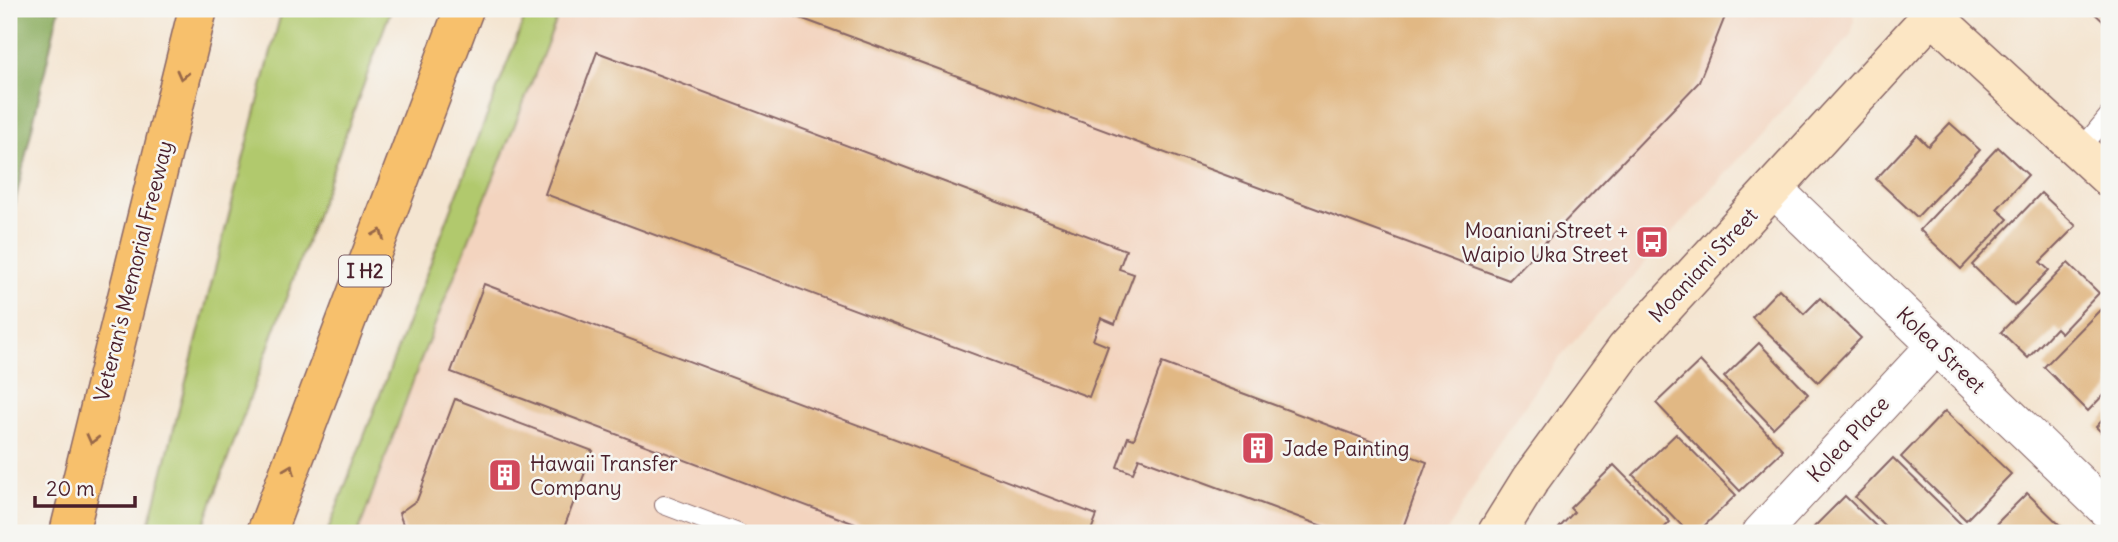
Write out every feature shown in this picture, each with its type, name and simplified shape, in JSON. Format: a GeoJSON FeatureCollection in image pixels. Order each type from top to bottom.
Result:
{"type":"FeatureCollection","features":[{"type":"Feature","properties":{"kind":"highway","name":"Veteran's Memorial Freeway"},"geometry":{"type":"LineString","coordinates":[[68,533],[198,9]]}},
{"type":"Feature","properties":{"kind":"highway","name":"I H2"},"geometry":{"type":"LineString","coordinates":[[266,533],[464,9]]}},
{"type":"Feature","properties":{"kind":"street"},"geometry":{"type":"LineString","coordinates":[[1929,12],[2109,178]]}},
{"type":"Feature","properties":{"kind":"street","name":"Moaniani Street"},"geometry":{"type":"LineString","coordinates":[[1497,533],[1530,480],[1626,349],[1774,189],[1929,12]]}},
{"type":"Feature","properties":{"kind":"street","name":"Kolea Street"},"geometry":{"type":"LineString","coordinates":[[1774,189],[2109,512]]}},
{"type":"Feature","properties":{"kind":"street","name":"Kolea Place"},"geometry":{"type":"LineString","coordinates":[[1761,533],[1936,345]]}},
{"type":"Feature","properties":{"kind":"lane"},"geometry":{"type":"LineString","coordinates":[[2080,150],[2109,116]]}},
{"type":"Feature","properties":{"kind":"lane"},"geometry":{"type":"LineString","coordinates":[[664,505],[738,533]]}},
{"type":"Feature","properties":{"kind":"shaded area"},"geometry":{"type":"Polygon","coordinates":[[[561,9],[1852,9],[1854,21],[1851,35],[1558,359],[1500,441],[1446,533],[358,533],[420,362],[561,9]]]}},
{"type":"Feature","properties":{"kind":"green space"},"geometry":{"type":"Polygon","coordinates":[[[9,9],[59,9],[9,229],[9,9]]]}},
{"type":"Feature","properties":{"kind":"green space"},"geometry":{"type":"Polygon","coordinates":[[[282,9],[391,9],[201,533],[147,533],[282,9]]]}},
{"type":"Feature","properties":{"kind":"green space"},"geometry":{"type":"Polygon","coordinates":[[[528,9],[561,9],[420,362],[358,533],[327,533],[528,9]]]}},
{"type":"Feature","properties":{"kind":"building"},"geometry":{"type":"Polygon","coordinates":[[[776,9],[1526,9],[1543,15],[1546,9],[1728,9],[1699,82],[1509,280],[776,9]]]}},
{"type":"Feature","properties":{"kind":"building"},"geometry":{"type":"Polygon","coordinates":[[[2090,9],[2109,9],[2109,27],[2090,9]]]}},
{"type":"Feature","properties":{"kind":"building"},"geometry":{"type":"Polygon","coordinates":[[[597,52],[1126,250],[1119,269],[1134,274],[1115,324],[1101,318],[1093,340],[1108,346],[1089,397],[545,194],[597,52]]]}},
{"type":"Feature","properties":{"kind":"building"},"geometry":{"type":"Polygon","coordinates":[[[1950,123],[1980,150],[1917,217],[1876,179],[1917,135],[1928,146],[1950,123]]]}},
{"type":"Feature","properties":{"kind":"building"},"geometry":{"type":"Polygon","coordinates":[[[1998,147],[2028,175],[1997,209],[2008,219],[1961,269],[1920,230],[1998,147]]]}},
{"type":"Feature","properties":{"kind":"building"},"geometry":{"type":"Polygon","coordinates":[[[2041,193],[2076,226],[2040,262],[2049,270],[2014,306],[1972,265],[2041,193]]]}},
{"type":"Feature","properties":{"kind":"building"},"geometry":{"type":"Polygon","coordinates":[[[2068,263],[2099,293],[2061,333],[2056,328],[2028,358],[2001,332],[2068,263]]]}},
{"type":"Feature","properties":{"kind":"building"},"geometry":{"type":"Polygon","coordinates":[[[484,284],[1097,515],[1090,533],[879,533],[451,372],[484,284]]]}},
{"type":"Feature","properties":{"kind":"building"},"geometry":{"type":"Polygon","coordinates":[[[1779,289],[1804,314],[1820,298],[1861,338],[1818,382],[1752,317],[1779,289]]]}},
{"type":"Feature","properties":{"kind":"building"},"geometry":{"type":"Polygon","coordinates":[[[2102,308],[2109,315],[2109,389],[2088,411],[2044,367],[2102,308]]]}},
{"type":"Feature","properties":{"kind":"building"},"geometry":{"type":"Polygon","coordinates":[[[1759,343],[1808,394],[1773,428],[1724,377],[1759,343]]]}},
{"type":"Feature","properties":{"kind":"building"},"geometry":{"type":"Polygon","coordinates":[[[1700,361],[1783,450],[1740,491],[1656,403],[1700,361]]]}},
{"type":"Feature","properties":{"kind":"building","name":"Jade Painting"},"geometry":{"type":"Polygon","coordinates":[[[1162,363],[1427,462],[1401,533],[1341,533],[1139,458],[1133,473],[1117,467],[1128,437],[1134,439],[1162,363]]]}},
{"type":"Feature","properties":{"kind":"building","name":"Hawaii Transfer Company"},"geometry":{"type":"Polygon","coordinates":[[[455,399],[593,451],[562,533],[406,533],[399,513],[417,500],[455,399]]]}},
{"type":"Feature","properties":{"kind":"building"},"geometry":{"type":"Polygon","coordinates":[[[1945,411],[2011,474],[1966,520],[1901,457],[1945,411]]]}},
{"type":"Feature","properties":{"kind":"building"},"geometry":{"type":"Polygon","coordinates":[[[2109,413],[2109,440],[2096,427],[2109,413]]]}},
{"type":"Feature","properties":{"kind":"building"},"geometry":{"type":"Polygon","coordinates":[[[1676,434],[1736,495],[1697,533],[1689,533],[1633,475],[1676,434]]]}},
{"type":"Feature","properties":{"kind":"building"},"geometry":{"type":"Polygon","coordinates":[[[1893,458],[1962,525],[1954,533],[1892,533],[1855,497],[1893,458]]]}},
{"type":"Feature","properties":{"kind":"building"},"geometry":{"type":"Polygon","coordinates":[[[1614,465],[1670,522],[1659,533],[1564,533],[1559,528],[1574,512],[1570,508],[1614,465]]]}},
{"type":"Feature","properties":{"kind":"building"},"geometry":{"type":"Polygon","coordinates":[[[2027,493],[2068,533],[1998,533],[2003,528],[1997,523],[2027,493]]]}},
{"type":"Feature","properties":{"kind":"building"},"geometry":{"type":"Polygon","coordinates":[[[1845,496],[1883,533],[1820,533],[1814,527],[1845,496]]]}},
{"type":"Feature","properties":{"kind":"place","name":"Moaniani Street + Waipio Uka Street"},"geometry":{"type":"Point","coordinates":[1652,242]}},
{"type":"Feature","properties":{"kind":"place","name":"Jade Painting"},"geometry":{"type":"Point","coordinates":[1258,448]}},
{"type":"Feature","properties":{"kind":"place","name":"Hawaii Transfer Company"},"geometry":{"type":"Point","coordinates":[505,475]}}]}
